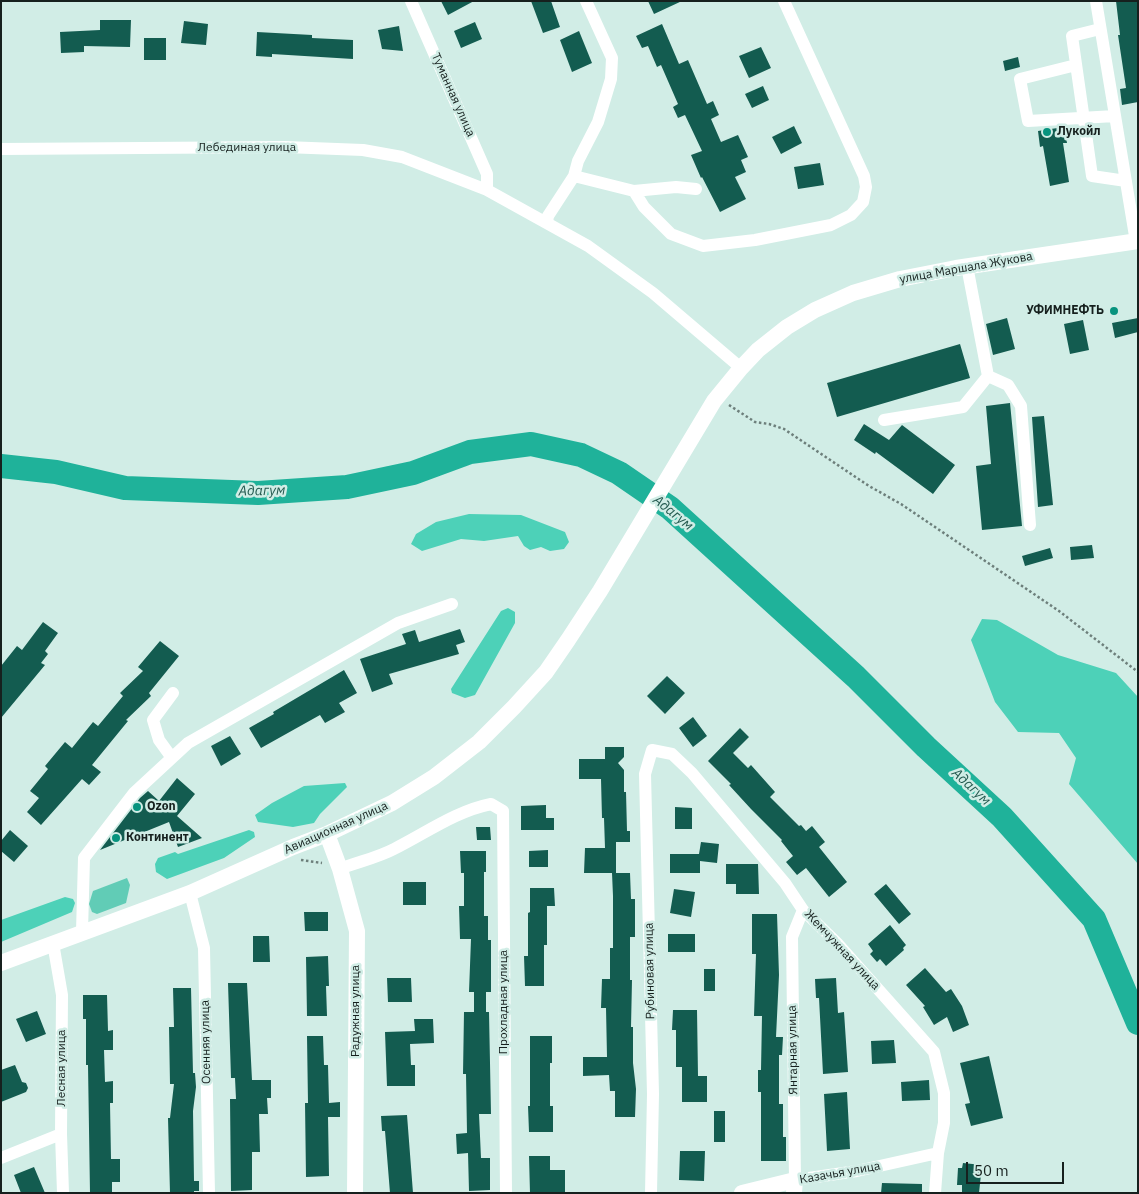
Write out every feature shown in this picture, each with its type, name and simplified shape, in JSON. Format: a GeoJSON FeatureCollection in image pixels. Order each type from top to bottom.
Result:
{"type":"FeatureCollection","features":[{"type":"Feature","properties":{"kind":"main road","name":"улица Маршала Жукова"},"geometry":{"type":"LineString","coordinates":[[720,402],[741,368],[758,350],[787,327],[815,310],[852,293],[900,279],[967,266],[1137,242]]}},
{"type":"Feature","properties":{"kind":"main road","name":"Авиационная улица"},"geometry":{"type":"LineString","coordinates":[[2,959],[53,943],[190,893],[293,847],[327,834],[392,803],[434,777],[479,742],[546,672],[600,591],[720,402]]}},
{"type":"Feature","properties":{"kind":"main road","name":"Радужная улица"},"geometry":{"type":"LineString","coordinates":[[327,834],[340,869],[357,931],[355,1193]]}},
{"type":"Feature","properties":{"kind":"main road","name":"Казачья улица"},"geometry":{"type":"LineString","coordinates":[[742,1193],[794,1186]]}},
{"type":"Feature","properties":{"kind":"street","name":"Туманная улица"},"geometry":{"type":"LineString","coordinates":[[411,1],[487,174],[486,190]]}},
{"type":"Feature","properties":{"kind":"street"},"geometry":{"type":"LineString","coordinates":[[546,223],[548,216],[574,176],[578,161],[598,122],[611,79],[612,58],[586,1]]}},
{"type":"Feature","properties":{"kind":"street"},"geometry":{"type":"LineString","coordinates":[[634,191],[644,207],[671,234],[703,246],[755,240],[831,225],[851,215],[863,202],[866,187],[864,176],[784,1]]}},
{"type":"Feature","properties":{"kind":"street"},"geometry":{"type":"LineString","coordinates":[[1096,1],[1137,242]]}},
{"type":"Feature","properties":{"kind":"street"},"geometry":{"type":"LineString","coordinates":[[1100,29],[1072,36],[1092,176],[1126,181]]}},
{"type":"Feature","properties":{"kind":"street"},"geometry":{"type":"LineString","coordinates":[[1076,65],[1020,79],[1028,121],[1115,116]]}},
{"type":"Feature","properties":{"kind":"street","name":"Лебединая улица"},"geometry":{"type":"LineString","coordinates":[[1,149],[285,147],[363,150],[402,157],[486,190],[588,246],[660,299],[741,368]]}},
{"type":"Feature","properties":{"kind":"street"},"geometry":{"type":"LineString","coordinates":[[574,176],[634,191],[676,187],[696,190]]}},
{"type":"Feature","properties":{"kind":"street"},"geometry":{"type":"LineString","coordinates":[[884,420],[963,407],[988,376],[967,266]]}},
{"type":"Feature","properties":{"kind":"street"},"geometry":{"type":"LineString","coordinates":[[988,376],[1008,385],[1020,406],[1030,524]]}},
{"type":"Feature","properties":{"kind":"street"},"geometry":{"type":"LineString","coordinates":[[82,932],[84,858],[134,793],[188,743],[398,623],[452,604]]}},
{"type":"Feature","properties":{"kind":"street"},"geometry":{"type":"LineString","coordinates":[[172,758],[159,740],[153,720],[173,693]]}},
{"type":"Feature","properties":{"kind":"street","name":"Жемчужная улица"},"geometry":{"type":"LineString","coordinates":[[652,750],[672,754],[692,773],[785,883],[803,910],[837,943],[934,1052],[944,1093],[944,1123],[938,1153],[935,1193]]}},
{"type":"Feature","properties":{"kind":"street","name":"Рубиновая улица"},"geometry":{"type":"LineString","coordinates":[[651,1193],[653,1094],[646,774],[652,750]]}},
{"type":"Feature","properties":{"kind":"street","name":"Прохладная улица"},"geometry":{"type":"LineString","coordinates":[[340,869],[392,850],[477,807],[492,804],[503,811],[506,1193]]}},
{"type":"Feature","properties":{"kind":"street","name":"Осенняя улица"},"geometry":{"type":"LineString","coordinates":[[190,893],[204,948],[209,1193]]}},
{"type":"Feature","properties":{"kind":"street","name":"Янтарная улица"},"geometry":{"type":"LineString","coordinates":[[794,1186],[792,937],[803,910]]}},
{"type":"Feature","properties":{"kind":"street","name":"Лесная улица"},"geometry":{"type":"LineString","coordinates":[[53,943],[62,994],[61,1134],[63,1193]]}},
{"type":"Feature","properties":{"kind":"street"},"geometry":{"type":"LineString","coordinates":[[1,1158],[61,1134]]}},
{"type":"Feature","properties":{"kind":"street","name":"Казачья улица"},"geometry":{"type":"LineString","coordinates":[[794,1186],[938,1153]]}},
{"type":"Feature","properties":{"kind":"path"},"geometry":{"type":"LineString","coordinates":[[720,402],[755,422],[784,429],[869,486],[901,504],[1059,611],[1138,672]]}},
{"type":"Feature","properties":{"kind":"path"},"geometry":{"type":"LineString","coordinates":[[297,860],[322,863]]}},
{"type":"Feature","properties":{"kind":"green space"},"geometry":{"type":"Polygon","coordinates":[[[469,514],[521,515],[565,532],[569,542],[564,549],[550,551],[541,547],[530,550],[524,546],[518,536],[484,541],[461,539],[422,551],[411,544],[416,534],[436,522],[469,514]]]}},
{"type":"Feature","properties":{"kind":"green space"},"geometry":{"type":"Polygon","coordinates":[[[508,608],[515,612],[515,623],[475,695],[465,698],[452,693],[451,689],[501,611],[508,608]]]}},
{"type":"Feature","properties":{"kind":"green space"},"geometry":{"type":"Polygon","coordinates":[[[982,619],[997,620],[1058,655],[1116,673],[1138,697],[1138,864],[1069,784],[1076,758],[1059,733],[1018,732],[995,702],[971,640],[982,619]]]}},
{"type":"Feature","properties":{"kind":"green space"},"geometry":{"type":"Polygon","coordinates":[[[345,783],[347,787],[320,814],[314,823],[293,827],[258,822],[255,815],[272,803],[304,786],[345,783]]]}},
{"type":"Feature","properties":{"kind":"green space"},"geometry":{"type":"Polygon","coordinates":[[[249,830],[254,832],[255,837],[224,858],[167,879],[156,872],[155,864],[158,858],[175,852],[178,854],[249,830]]]}},
{"type":"Feature","properties":{"kind":"green space"},"geometry":{"type":"Polygon","coordinates":[[[127,878],[130,885],[126,903],[97,914],[92,912],[89,904],[93,891],[127,878]]]}},
{"type":"Feature","properties":{"kind":"green space"},"geometry":{"type":"Polygon","coordinates":[[[65,897],[73,899],[75,903],[72,912],[1,942],[1,920],[65,897]]]}},
{"type":"Feature","properties":{"kind":"building"},"geometry":{"type":"Polygon","coordinates":[[[441,1],[474,1],[448,15],[441,1]]]}},
{"type":"Feature","properties":{"kind":"building"},"geometry":{"type":"Polygon","coordinates":[[[531,1],[551,1],[560,27],[543,33],[531,1]]]}},
{"type":"Feature","properties":{"kind":"building"},"geometry":{"type":"Polygon","coordinates":[[[648,1],[682,1],[654,14],[648,1]]]}},
{"type":"Feature","properties":{"kind":"building"},"geometry":{"type":"Polygon","coordinates":[[[1116,1],[1138,1],[1138,102],[1122,105],[1120,89],[1126,88],[1118,35],[1120,35],[1116,1]]]}},
{"type":"Feature","properties":{"kind":"building"},"geometry":{"type":"Polygon","coordinates":[[[100,20],[131,20],[130,47],[84,46],[84,52],[61,53],[60,32],[100,30],[100,20]]]}},
{"type":"Feature","properties":{"kind":"building"},"geometry":{"type":"Polygon","coordinates":[[[184,21],[208,24],[206,45],[181,43],[184,21]]]}},
{"type":"Feature","properties":{"kind":"building"},"geometry":{"type":"Polygon","coordinates":[[[475,22],[482,39],[461,48],[454,31],[475,22]]]}},
{"type":"Feature","properties":{"kind":"building"},"geometry":{"type":"Polygon","coordinates":[[[662,24],[679,64],[688,60],[707,104],[713,101],[719,115],[711,119],[721,142],[738,135],[748,157],[741,160],[746,172],[735,177],[746,199],[720,212],[701,178],[691,155],[702,151],[685,115],[678,118],[673,107],[678,104],[661,65],[657,67],[648,46],[642,48],[636,36],[662,24]]]}},
{"type":"Feature","properties":{"kind":"building"},"geometry":{"type":"Polygon","coordinates":[[[399,26],[403,51],[382,49],[378,30],[399,26]]]}},
{"type":"Feature","properties":{"kind":"building"},"geometry":{"type":"Polygon","coordinates":[[[579,31],[592,63],[572,72],[560,40],[579,31]]]}},
{"type":"Feature","properties":{"kind":"building"},"geometry":{"type":"Polygon","coordinates":[[[257,32],[312,35],[312,38],[353,40],[353,59],[272,54],[272,57],[256,56],[257,32]]]}},
{"type":"Feature","properties":{"kind":"building"},"geometry":{"type":"Polygon","coordinates":[[[144,38],[166,38],[166,60],[144,60],[144,38]]]}},
{"type":"Feature","properties":{"kind":"building"},"geometry":{"type":"Polygon","coordinates":[[[761,47],[771,68],[749,78],[739,56],[761,47]]]}},
{"type":"Feature","properties":{"kind":"building"},"geometry":{"type":"Polygon","coordinates":[[[1018,57],[1020,67],[1005,71],[1003,61],[1018,57]]]}},
{"type":"Feature","properties":{"kind":"building"},"geometry":{"type":"Polygon","coordinates":[[[763,86],[769,100],[752,108],[745,94],[763,86]]]}},
{"type":"Feature","properties":{"kind":"building"},"geometry":{"type":"Polygon","coordinates":[[[794,126],[802,143],[781,154],[772,137],[794,126]]]}},
{"type":"Feature","properties":{"kind":"building"},"geometry":{"type":"Polygon","coordinates":[[[1064,127],[1067,143],[1063,143],[1069,182],[1050,186],[1043,146],[1040,147],[1038,131],[1064,127]]]}},
{"type":"Feature","properties":{"kind":"building"},"geometry":{"type":"Polygon","coordinates":[[[820,163],[824,185],[798,189],[794,167],[820,163]]]}},
{"type":"Feature","properties":{"kind":"building"},"geometry":{"type":"Polygon","coordinates":[[[1007,318],[1015,349],[993,355],[986,324],[1007,318]]]}},
{"type":"Feature","properties":{"kind":"building"},"geometry":{"type":"Polygon","coordinates":[[[1138,318],[1138,332],[1115,338],[1112,323],[1138,318]]]}},
{"type":"Feature","properties":{"kind":"building"},"geometry":{"type":"Polygon","coordinates":[[[1083,320],[1089,350],[1070,354],[1064,324],[1083,320]]]}},
{"type":"Feature","properties":{"kind":"building"},"geometry":{"type":"Polygon","coordinates":[[[960,344],[970,378],[837,417],[827,383],[960,344]]]}},
{"type":"Feature","properties":{"kind":"building"},"geometry":{"type":"Polygon","coordinates":[[[1010,403],[1022,526],[982,530],[976,466],[991,464],[986,406],[1010,403]]]}},
{"type":"Feature","properties":{"kind":"building"},"geometry":{"type":"Polygon","coordinates":[[[1044,416],[1053,505],[1038,507],[1032,417],[1044,416]]]}},
{"type":"Feature","properties":{"kind":"building"},"geometry":{"type":"Polygon","coordinates":[[[864,424],[889,440],[902,425],[955,465],[933,494],[876,452],[875,454],[854,440],[864,424]]]}},
{"type":"Feature","properties":{"kind":"building"},"geometry":{"type":"Polygon","coordinates":[[[1092,545],[1094,558],[1071,560],[1070,547],[1092,545]]]}},
{"type":"Feature","properties":{"kind":"building"},"geometry":{"type":"Polygon","coordinates":[[[1050,548],[1053,558],[1025,566],[1022,556],[1050,548]]]}},
{"type":"Feature","properties":{"kind":"building"},"geometry":{"type":"Polygon","coordinates":[[[43,622],[58,633],[45,651],[48,654],[41,663],[45,665],[1,718],[1,666],[17,646],[22,650],[43,622]]]}},
{"type":"Feature","properties":{"kind":"building"},"geometry":{"type":"Polygon","coordinates":[[[460,629],[465,642],[456,645],[459,654],[389,674],[393,684],[372,692],[360,659],[406,644],[402,634],[415,630],[419,642],[460,629]]]}},
{"type":"Feature","properties":{"kind":"building"},"geometry":{"type":"Polygon","coordinates":[[[160,641],[179,656],[149,693],[151,696],[126,720],[128,721],[92,765],[101,772],[89,785],[82,779],[41,825],[27,812],[39,798],[30,791],[48,769],[45,766],[65,742],[72,748],[93,722],[98,726],[123,696],[120,693],[143,671],[138,667],[160,641]]]}},
{"type":"Feature","properties":{"kind":"building"},"geometry":{"type":"Polygon","coordinates":[[[344,670],[357,693],[339,703],[345,712],[325,723],[320,715],[261,748],[249,728],[344,670]]]}},
{"type":"Feature","properties":{"kind":"building"},"geometry":{"type":"Polygon","coordinates":[[[667,676],[685,693],[665,714],[647,696],[667,676]]]}},
{"type":"Feature","properties":{"kind":"building"},"geometry":{"type":"Polygon","coordinates":[[[693,717],[707,736],[693,747],[679,728],[693,717]]]}},
{"type":"Feature","properties":{"kind":"building"},"geometry":{"type":"Polygon","coordinates":[[[740,728],[749,737],[733,753],[748,768],[751,765],[775,792],[770,797],[799,826],[801,825],[806,831],[812,826],[825,842],[819,847],[847,882],[829,897],[806,868],[797,875],[786,862],[793,856],[782,840],[708,761],[740,728]]]}},
{"type":"Feature","properties":{"kind":"building"},"geometry":{"type":"Polygon","coordinates":[[[230,736],[241,754],[221,766],[211,746],[230,736]]]}},
{"type":"Feature","properties":{"kind":"building"},"geometry":{"type":"Polygon","coordinates":[[[605,747],[624,747],[624,757],[618,763],[624,770],[627,831],[630,831],[630,842],[616,842],[616,873],[630,873],[631,899],[635,899],[635,937],[630,937],[630,980],[632,980],[631,1027],[633,1027],[633,1063],[636,1089],[635,1117],[615,1117],[615,1091],[610,1091],[609,1075],[583,1076],[583,1057],[607,1057],[606,1008],[601,1008],[602,979],[610,979],[610,948],[613,948],[613,896],[612,873],[584,873],[585,848],[605,848],[604,818],[602,818],[601,779],[579,779],[579,759],[605,759],[605,747]]]}},
{"type":"Feature","properties":{"kind":"building"},"geometry":{"type":"Polygon","coordinates":[[[177,778],[195,794],[177,816],[202,838],[178,847],[169,822],[100,850],[140,798],[148,791],[159,801],[177,778]]]}},
{"type":"Feature","properties":{"kind":"building"},"geometry":{"type":"Polygon","coordinates":[[[546,805],[546,818],[554,818],[554,830],[521,830],[521,806],[546,805]]]}},
{"type":"Feature","properties":{"kind":"building"},"geometry":{"type":"Polygon","coordinates":[[[675,807],[692,808],[692,829],[675,829],[675,807]]]}},
{"type":"Feature","properties":{"kind":"building"},"geometry":{"type":"Polygon","coordinates":[[[476,827],[490,827],[491,840],[477,840],[476,827]]]}},
{"type":"Feature","properties":{"kind":"building"},"geometry":{"type":"Polygon","coordinates":[[[10,830],[28,846],[14,862],[1,851],[1,841],[10,830]]]}},
{"type":"Feature","properties":{"kind":"building"},"geometry":{"type":"Polygon","coordinates":[[[701,842],[719,844],[717,863],[700,861],[700,873],[670,873],[670,854],[699,854],[701,842]]]}},
{"type":"Feature","properties":{"kind":"building"},"geometry":{"type":"Polygon","coordinates":[[[548,850],[548,867],[529,867],[529,851],[548,850]]]}},
{"type":"Feature","properties":{"kind":"building"},"geometry":{"type":"Polygon","coordinates":[[[460,851],[486,851],[484,916],[488,916],[488,940],[491,940],[491,992],[486,992],[486,1012],[489,1012],[491,1114],[479,1114],[481,1158],[490,1158],[490,1190],[469,1191],[468,1153],[457,1154],[456,1134],[467,1133],[466,1074],[463,1074],[464,1012],[474,1012],[474,992],[469,992],[471,939],[460,939],[459,906],[464,906],[464,873],[461,873],[460,851]]]}},
{"type":"Feature","properties":{"kind":"building"},"geometry":{"type":"Polygon","coordinates":[[[726,864],[758,864],[759,894],[736,894],[736,884],[726,884],[726,864]]]}},
{"type":"Feature","properties":{"kind":"building"},"geometry":{"type":"Polygon","coordinates":[[[403,882],[426,882],[426,905],[403,905],[403,882]]]}},
{"type":"Feature","properties":{"kind":"building"},"geometry":{"type":"Polygon","coordinates":[[[886,884],[911,914],[899,924],[874,894],[886,884]]]}},
{"type":"Feature","properties":{"kind":"building"},"geometry":{"type":"Polygon","coordinates":[[[530,888],[554,888],[555,906],[547,906],[547,945],[544,945],[544,986],[525,986],[524,956],[528,956],[530,888]]]}},
{"type":"Feature","properties":{"kind":"building"},"geometry":{"type":"Polygon","coordinates":[[[674,889],[695,892],[691,917],[670,913],[674,889]]]}},
{"type":"Feature","properties":{"kind":"building"},"geometry":{"type":"Polygon","coordinates":[[[304,912],[328,912],[328,931],[305,931],[304,912]]]}},
{"type":"Feature","properties":{"kind":"building"},"geometry":{"type":"Polygon","coordinates":[[[752,914],[777,914],[779,975],[776,1037],[783,1037],[782,1055],[779,1055],[779,1104],[783,1104],[783,1137],[786,1137],[786,1161],[761,1161],[761,1092],[758,1092],[758,1070],[761,1070],[762,1016],[754,1016],[756,954],[752,954],[752,914]]]}},
{"type":"Feature","properties":{"kind":"building"},"geometry":{"type":"Polygon","coordinates":[[[890,925],[906,945],[903,948],[904,950],[886,966],[880,959],[877,962],[870,954],[873,951],[868,944],[890,925]]]}},
{"type":"Feature","properties":{"kind":"building"},"geometry":{"type":"Polygon","coordinates":[[[668,934],[695,934],[695,952],[668,952],[668,934]]]}},
{"type":"Feature","properties":{"kind":"building"},"geometry":{"type":"Polygon","coordinates":[[[253,936],[269,936],[270,962],[253,962],[253,936]]]}},
{"type":"Feature","properties":{"kind":"building"},"geometry":{"type":"Polygon","coordinates":[[[328,956],[327,1016],[307,1016],[306,957],[328,956]]]}},
{"type":"Feature","properties":{"kind":"building"},"geometry":{"type":"Polygon","coordinates":[[[925,968],[946,992],[951,989],[962,1006],[969,1025],[953,1032],[947,1017],[934,1025],[923,1007],[925,1006],[906,985],[925,968]]]}},
{"type":"Feature","properties":{"kind":"building"},"geometry":{"type":"Polygon","coordinates":[[[704,969],[715,969],[715,991],[704,991],[704,969]]]}},
{"type":"Feature","properties":{"kind":"building"},"geometry":{"type":"Polygon","coordinates":[[[387,978],[411,978],[412,1002],[388,1002],[387,978]]]}},
{"type":"Feature","properties":{"kind":"building"},"geometry":{"type":"Polygon","coordinates":[[[836,978],[838,1013],[844,1012],[848,1072],[823,1074],[819,998],[816,998],[815,979],[836,978]]]}},
{"type":"Feature","properties":{"kind":"building"},"geometry":{"type":"Polygon","coordinates":[[[228,983],[247,983],[252,1080],[271,1080],[271,1098],[267,1098],[268,1114],[259,1114],[260,1152],[252,1152],[252,1190],[231,1191],[230,1099],[236,1099],[235,1078],[231,1078],[228,983]]]}},
{"type":"Feature","properties":{"kind":"building"},"geometry":{"type":"Polygon","coordinates":[[[173,988],[191,988],[193,1073],[195,1073],[196,1087],[193,1111],[194,1181],[199,1181],[199,1191],[194,1191],[194,1193],[170,1193],[168,1118],[170,1118],[174,1084],[170,1084],[169,1027],[174,1027],[173,988]]]}},
{"type":"Feature","properties":{"kind":"building"},"geometry":{"type":"Polygon","coordinates":[[[83,995],[107,995],[108,1031],[113,1030],[113,1050],[104,1050],[105,1082],[113,1081],[113,1103],[110,1103],[111,1159],[120,1159],[120,1182],[112,1182],[112,1193],[90,1193],[88,1065],[86,1065],[86,1019],[83,1019],[83,995]]]}},
{"type":"Feature","properties":{"kind":"building"},"geometry":{"type":"Polygon","coordinates":[[[673,1010],[697,1010],[698,1076],[707,1076],[707,1102],[682,1102],[682,1067],[676,1067],[676,1030],[672,1030],[673,1010]]]}},
{"type":"Feature","properties":{"kind":"building"},"geometry":{"type":"Polygon","coordinates":[[[37,1011],[46,1034],[26,1042],[16,1019],[37,1011]]]}},
{"type":"Feature","properties":{"kind":"building"},"geometry":{"type":"Polygon","coordinates":[[[414,1019],[433,1019],[434,1043],[410,1044],[411,1065],[415,1065],[415,1086],[387,1086],[385,1032],[415,1031],[414,1019]]]}},
{"type":"Feature","properties":{"kind":"building"},"geometry":{"type":"Polygon","coordinates":[[[307,1036],[323,1036],[324,1065],[328,1065],[329,1103],[340,1102],[340,1117],[328,1117],[329,1176],[306,1177],[305,1103],[308,1103],[307,1036]]]}},
{"type":"Feature","properties":{"kind":"building"},"geometry":{"type":"Polygon","coordinates":[[[530,1036],[552,1036],[550,1106],[553,1106],[553,1132],[529,1132],[530,1036]]]}},
{"type":"Feature","properties":{"kind":"building"},"geometry":{"type":"Polygon","coordinates":[[[894,1040],[896,1063],[872,1064],[871,1041],[894,1040]]]}},
{"type":"Feature","properties":{"kind":"building"},"geometry":{"type":"Polygon","coordinates":[[[989,1056],[1003,1118],[971,1126],[965,1104],[970,1103],[960,1063],[989,1056]]]}},
{"type":"Feature","properties":{"kind":"building"},"geometry":{"type":"Polygon","coordinates":[[[15,1065],[22,1082],[26,1083],[28,1088],[26,1092],[1,1102],[1,1070],[15,1065]]]}},
{"type":"Feature","properties":{"kind":"building"},"geometry":{"type":"Polygon","coordinates":[[[929,1080],[930,1100],[902,1101],[901,1082],[929,1080]]]}},
{"type":"Feature","properties":{"kind":"building"},"geometry":{"type":"Polygon","coordinates":[[[847,1092],[850,1149],[827,1151],[824,1094],[847,1092]]]}},
{"type":"Feature","properties":{"kind":"building"},"geometry":{"type":"Polygon","coordinates":[[[714,1111],[725,1111],[725,1142],[714,1142],[714,1111]]]}},
{"type":"Feature","properties":{"kind":"building"},"geometry":{"type":"Polygon","coordinates":[[[407,1115],[413,1193],[390,1193],[385,1131],[382,1131],[381,1116],[407,1115]]]}},
{"type":"Feature","properties":{"kind":"building"},"geometry":{"type":"Polygon","coordinates":[[[680,1151],[705,1151],[704,1181],[679,1180],[680,1151]]]}},
{"type":"Feature","properties":{"kind":"building"},"geometry":{"type":"Polygon","coordinates":[[[529,1156],[550,1156],[550,1170],[565,1170],[565,1193],[530,1193],[529,1156]]]}},
{"type":"Feature","properties":{"kind":"building"},"geometry":{"type":"Polygon","coordinates":[[[963,1163],[982,1165],[979,1193],[962,1193],[962,1185],[957,1185],[958,1168],[962,1168],[963,1163]]]}},
{"type":"Feature","properties":{"kind":"building"},"geometry":{"type":"Polygon","coordinates":[[[34,1167],[45,1193],[21,1193],[14,1175],[34,1167]]]}},
{"type":"Feature","properties":{"kind":"building"},"geometry":{"type":"Polygon","coordinates":[[[882,1183],[922,1184],[922,1193],[881,1193],[882,1183]]]}},
{"type":"Feature","properties":{"kind":"waterway","name":"Адагум"},"geometry":{"type":"LineString","coordinates":[[1,466],[56,472],[125,488],[258,493],[347,487],[413,473],[470,452],[531,444],[581,455],[619,473],[670,508],[856,677],[926,747],[1002,817],[1094,919],[1138,1023]]}},
{"type":"Feature","properties":{"kind":"place","name":"Лукойл"},"geometry":{"type":"Point","coordinates":[1047,132]}},
{"type":"Feature","properties":{"kind":"place","name":"УФИМНЕФТЬ"},"geometry":{"type":"Point","coordinates":[1114,311]}},
{"type":"Feature","properties":{"kind":"place","name":"Ozon"},"geometry":{"type":"Point","coordinates":[137,807]}},
{"type":"Feature","properties":{"kind":"place","name":"Континент"},"geometry":{"type":"Point","coordinates":[116,838]}}]}
